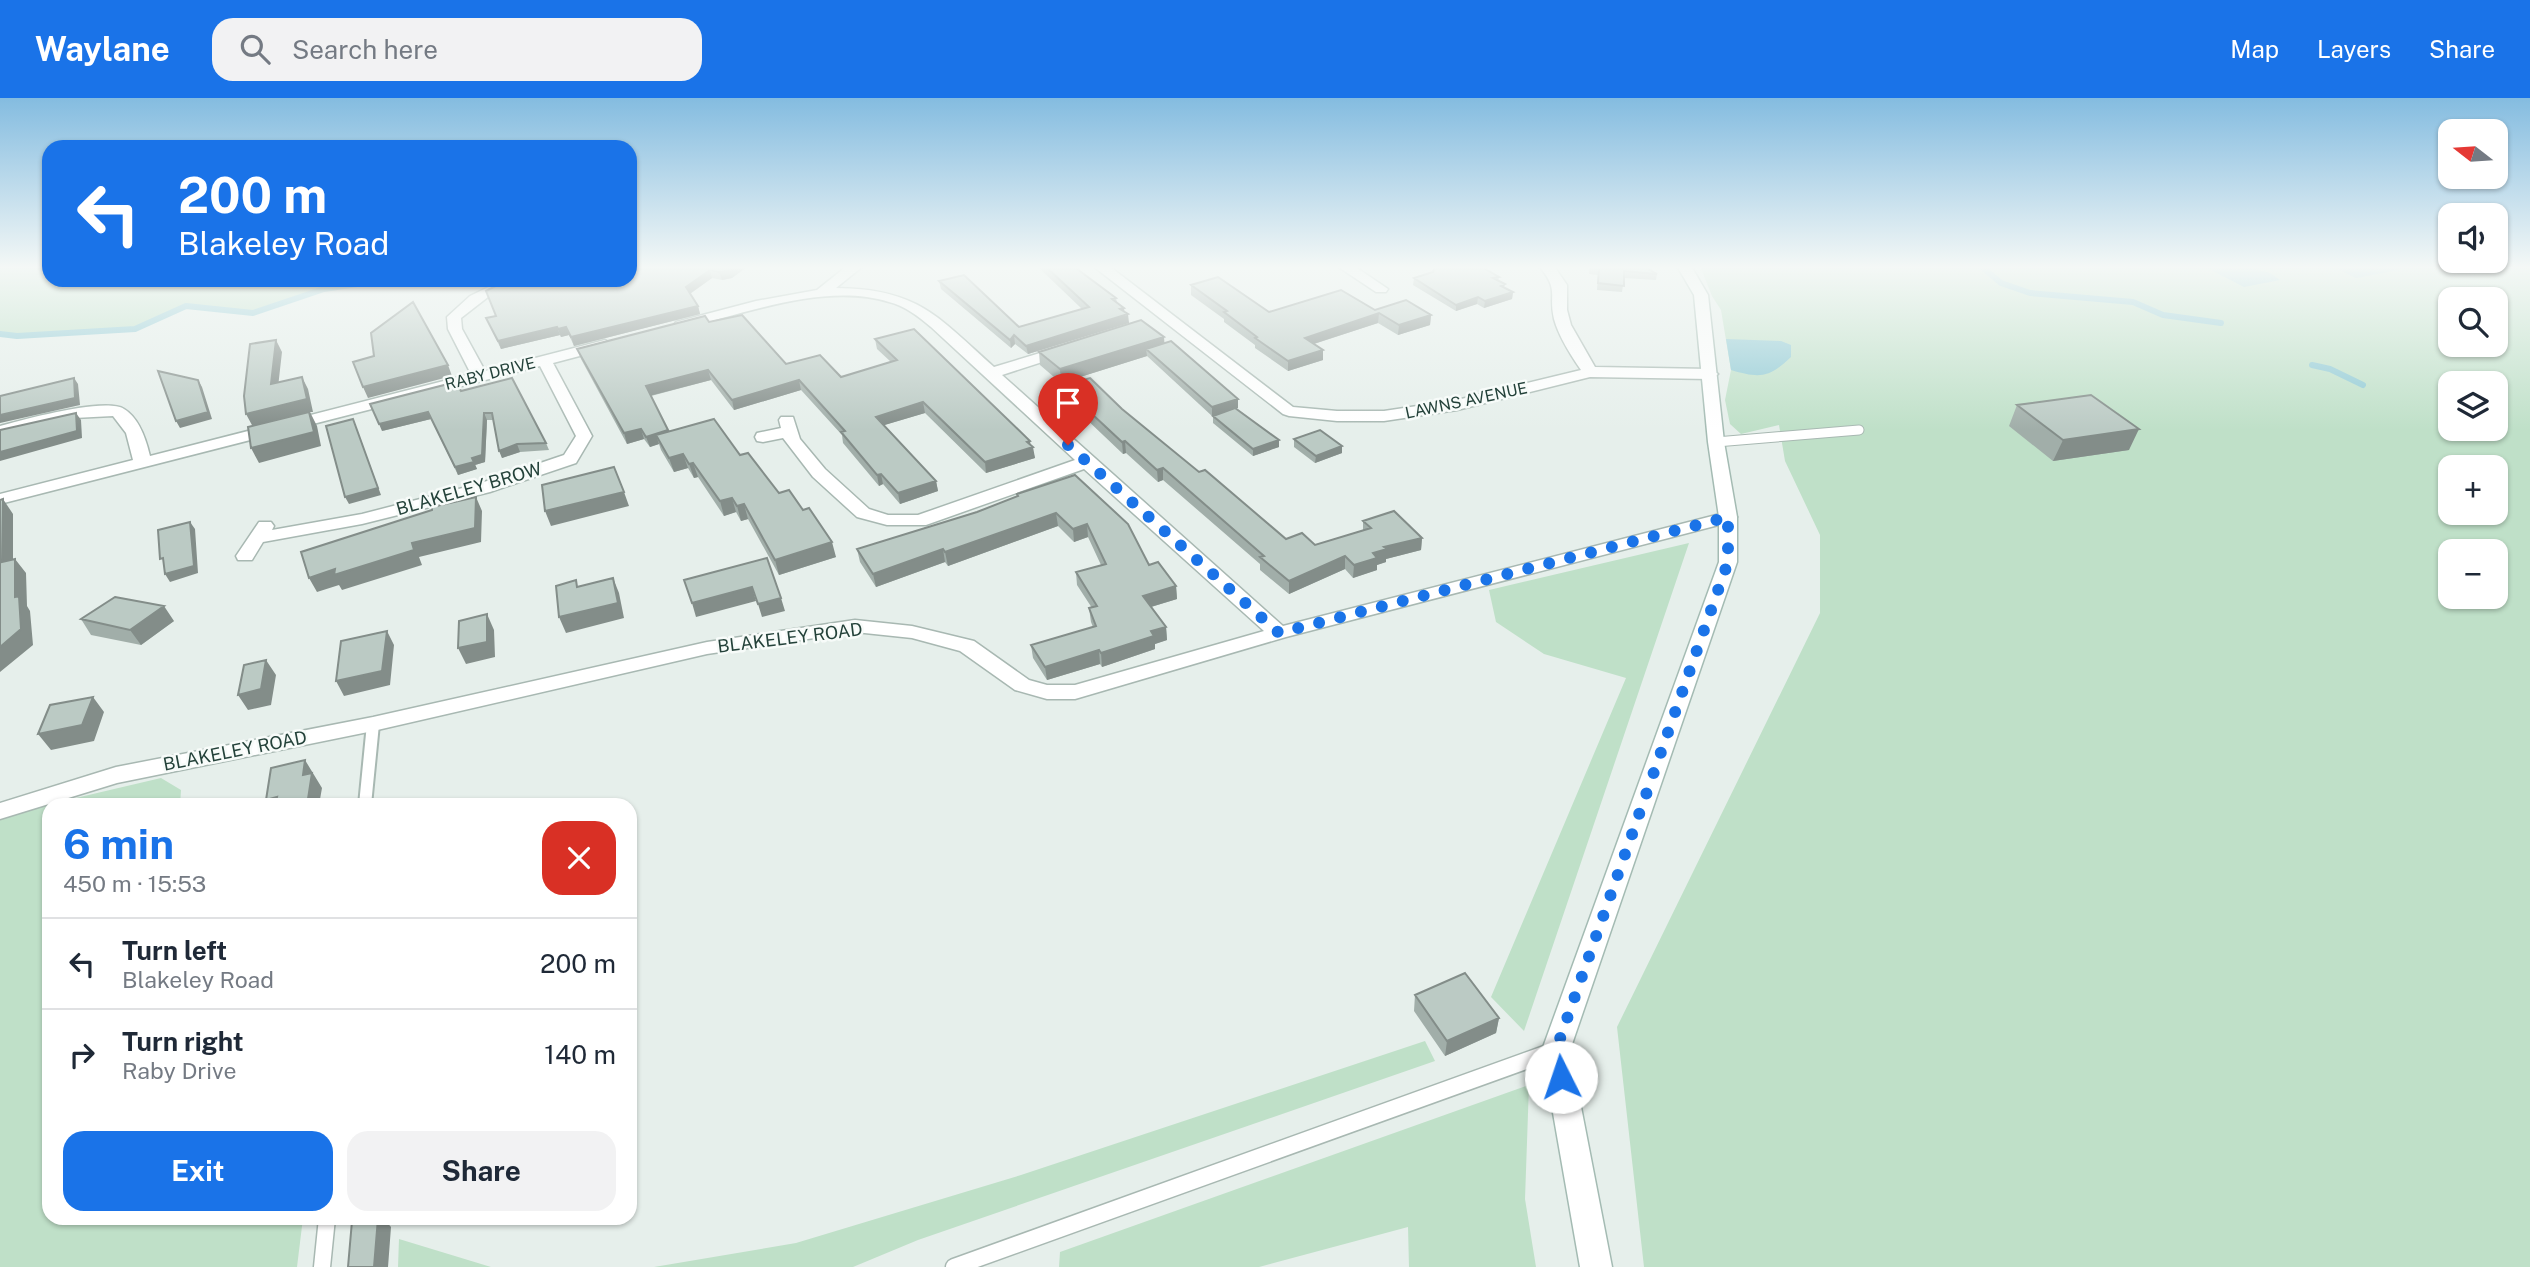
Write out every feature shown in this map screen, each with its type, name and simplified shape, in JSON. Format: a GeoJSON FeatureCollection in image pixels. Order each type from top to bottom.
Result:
{"type":"FeatureCollection","features":[{"type":"Feature","properties":{"kind":"street"},"geometry":{"type":"LineString","coordinates":[[454,321],[455,329],[480,375]]}},
{"type":"Feature","properties":{"kind":"street"},"geometry":{"type":"LineString","coordinates":[[664,329],[698,321]]}},
{"type":"Feature","properties":{"kind":"street"},"geometry":{"type":"LineString","coordinates":[[932,321],[1087,463],[1279,633]]}},
{"type":"Feature","properties":{"kind":"street","name":"LAWNS AVENUE"},"geometry":{"type":"LineString","coordinates":[[1162,321],[1290,411],[1312,415],[1384,416],[1413,412],[1457,405],[1590,372],[1710,374]]}},
{"type":"Feature","properties":{"kind":"street"},"geometry":{"type":"LineString","coordinates":[[1562,321],[1569,341],[1590,372]]}},
{"type":"Feature","properties":{"kind":"street"},"geometry":{"type":"LineString","coordinates":[[1596,1267],[1556,1050],[1728,562],[1728,517],[1716,442],[1704,321]]}},
{"type":"Feature","properties":{"kind":"street","name":"RABY DRIVE"},"geometry":{"type":"LineString","coordinates":[[0,499],[624,340]]}},
{"type":"Feature","properties":{"kind":"street"},"geometry":{"type":"LineString","coordinates":[[992,373],[1080,345]]}},
{"type":"Feature","properties":{"kind":"street","name":"BLAKELEY BROW"},"geometry":{"type":"LineString","coordinates":[[245,556],[261,532],[362,519],[484,488],[570,459],[584,436],[544,360]]}},
{"type":"Feature","properties":{"kind":"street"},"geometry":{"type":"LineString","coordinates":[[0,431],[74,413],[117,411],[132,423],[142,461]]}},
{"type":"Feature","properties":{"kind":"street"},"geometry":{"type":"LineString","coordinates":[[763,437],[788,425],[792,440],[819,473],[863,513],[887,520],[920,521],[1087,463]]}},
{"type":"Feature","properties":{"kind":"street","name":"BLAKELEY ROAD"},"geometry":{"type":"LineString","coordinates":[[0,811],[116,775],[373,724],[707,648],[855,625],[912,632],[967,646],[1022,685],[1047,692],[1074,692],[1279,633],[1728,517]]}},
{"type":"Feature","properties":{"kind":"lane"},"geometry":{"type":"LineString","coordinates":[[1716,442],[1859,430]]}},
{"type":"Feature","properties":{"kind":"lane"},"geometry":{"type":"LineString","coordinates":[[366,798],[373,724]]}},
{"type":"Feature","properties":{"kind":"lane"},"geometry":{"type":"LineString","coordinates":[[954,1267],[1556,1050]]}},
{"type":"Feature","properties":{"kind":"lane"},"geometry":{"type":"LineString","coordinates":[[322,1267],[326,1225]]}},
{"type":"Feature","properties":{"kind":"green space"},"geometry":{"type":"Polygon","coordinates":[[[0,321],[154,321],[135,329],[17,336],[0,334],[0,321]]]}},
{"type":"Feature","properties":{"kind":"green space"},"geometry":{"type":"Polygon","coordinates":[[[1723,321],[2438,321],[2438,357],[2508,357],[2508,321],[2530,321],[2530,1267],[1644,1267],[1617,1027],[1820,613],[1820,535],[1785,461],[1779,425],[1741,434],[1730,424],[1725,400],[1731,370],[1723,321]]]}},
{"type":"Feature","properties":{"kind":"green space"},"geometry":{"type":"Polygon","coordinates":[[[1689,543],[1524,1031],[1491,997],[1626,678],[1544,654],[1496,622],[1489,590],[1689,543]]]}},
{"type":"Feature","properties":{"kind":"green space"},"geometry":{"type":"Polygon","coordinates":[[[161,778],[181,790],[180,798],[76,798],[161,778]]]}},
{"type":"Feature","properties":{"kind":"green space"},"geometry":{"type":"Polygon","coordinates":[[[42,806],[42,1225],[302,1225],[297,1267],[0,1267],[0,820],[42,806]]]}},
{"type":"Feature","properties":{"kind":"green space"},"geometry":{"type":"Polygon","coordinates":[[[1425,1041],[1435,1061],[918,1240],[853,1267],[654,1267],[796,1243],[1021,1175],[1425,1041]]]}},
{"type":"Feature","properties":{"kind":"green space"},"geometry":{"type":"Polygon","coordinates":[[[1529,1085],[1525,1199],[1536,1267],[1409,1267],[1408,1227],[1259,1267],[1059,1267],[1060,1252],[1529,1085]]]}},
{"type":"Feature","properties":{"kind":"green space"},"geometry":{"type":"Polygon","coordinates":[[[399,1239],[491,1267],[398,1267],[399,1239]]]}},
{"type":"Feature","properties":{"kind":"water"},"geometry":{"type":"Polygon","coordinates":[[[1726,339],[1781,341],[1791,345],[1791,357],[1763,375],[1731,370],[1726,339]]]}},
{"type":"Feature","properties":{"kind":"building"},"geometry":{"type":"Polygon","coordinates":[[[388,321],[423,321],[448,365],[363,387],[353,362],[374,356],[371,333],[388,321]]]}},
{"type":"Feature","properties":{"kind":"building"},"geometry":{"type":"Polygon","coordinates":[[[487,321],[638,321],[571,337],[566,327],[557,327],[498,341],[487,321]]]}},
{"type":"Feature","properties":{"kind":"building"},"geometry":{"type":"Polygon","coordinates":[[[687,321],[747,321],[786,364],[820,355],[841,377],[897,360],[875,339],[914,329],[1030,441],[1027,442],[1033,447],[985,462],[923,402],[876,417],[936,481],[898,493],[881,474],[877,475],[841,432],[845,431],[799,380],[732,400],[708,370],[646,386],[668,430],[646,437],[641,429],[624,433],[577,349],[687,321]]]}},
{"type":"Feature","properties":{"kind":"building"},"geometry":{"type":"Polygon","coordinates":[[[987,321],[1012,321],[1019,327],[1042,321],[1107,321],[1026,346],[1014,335],[1010,340],[987,321]]]}},
{"type":"Feature","properties":{"kind":"building"},"geometry":{"type":"Polygon","coordinates":[[[1139,321],[1164,337],[1060,369],[1039,352],[1139,321]]]}},
{"type":"Feature","properties":{"kind":"building"},"geometry":{"type":"Polygon","coordinates":[[[1235,321],[1357,321],[1305,338],[1323,350],[1288,361],[1255,338],[1257,337],[1235,321]]]}},
{"type":"Feature","properties":{"kind":"building"},"geometry":{"type":"Polygon","coordinates":[[[1392,321],[1413,321],[1399,325],[1392,321]]]}},
{"type":"Feature","properties":{"kind":"building"},"geometry":{"type":"Polygon","coordinates":[[[276,340],[271,384],[302,377],[307,399],[246,414],[244,396],[250,344],[276,340]]]}},
{"type":"Feature","properties":{"kind":"building"},"geometry":{"type":"Polygon","coordinates":[[[1171,341],[1238,399],[1212,407],[1146,349],[1171,341]]]}},
{"type":"Feature","properties":{"kind":"building"},"geometry":{"type":"Polygon","coordinates":[[[158,371],[198,380],[208,412],[176,421],[158,371]]]}},
{"type":"Feature","properties":{"kind":"building"},"geometry":{"type":"Polygon","coordinates":[[[74,378],[75,398],[0,415],[0,396],[74,378]]]}},
{"type":"Feature","properties":{"kind":"building"},"geometry":{"type":"Polygon","coordinates":[[[512,378],[546,443],[517,444],[499,451],[492,413],[484,413],[482,455],[472,458],[474,462],[455,467],[428,412],[379,424],[370,404],[456,382],[461,391],[512,378]]]}},
{"type":"Feature","properties":{"kind":"building"},"geometry":{"type":"Polygon","coordinates":[[[1090,378],[1122,409],[1199,472],[1205,470],[1286,539],[1302,533],[1315,545],[1371,528],[1363,521],[1394,511],[1422,538],[1384,547],[1387,549],[1373,553],[1377,558],[1354,565],[1345,556],[1289,581],[1163,468],[1157,470],[1125,441],[1122,442],[1062,386],[1090,378]]]}},
{"type":"Feature","properties":{"kind":"building"},"geometry":{"type":"Polygon","coordinates":[[[2091,395],[2139,429],[2063,440],[2017,405],[2091,395]]]}},
{"type":"Feature","properties":{"kind":"building"},"geometry":{"type":"Polygon","coordinates":[[[1235,408],[1279,440],[1253,449],[1213,416],[1235,408]]]}},
{"type":"Feature","properties":{"kind":"building"},"geometry":{"type":"Polygon","coordinates":[[[309,412],[314,432],[251,448],[248,427],[309,412]]]}},
{"type":"Feature","properties":{"kind":"building"},"geometry":{"type":"Polygon","coordinates":[[[76,413],[77,431],[0,452],[0,430],[76,413]]]}},
{"type":"Feature","properties":{"kind":"building"},"geometry":{"type":"Polygon","coordinates":[[[353,419],[378,488],[345,497],[326,426],[353,419]]]}},
{"type":"Feature","properties":{"kind":"building"},"geometry":{"type":"Polygon","coordinates":[[[714,419],[740,455],[748,453],[779,493],[789,490],[803,510],[809,508],[832,542],[775,560],[744,504],[737,506],[732,498],[720,501],[693,463],[689,464],[683,454],[669,458],[656,435],[714,419]]]}},
{"type":"Feature","properties":{"kind":"building"},"geometry":{"type":"Polygon","coordinates":[[[1320,430],[1342,446],[1316,456],[1294,439],[1320,430]]]}},
{"type":"Feature","properties":{"kind":"building"},"geometry":{"type":"Polygon","coordinates":[[[614,467],[624,492],[545,511],[542,485],[614,467]]]}},
{"type":"Feature","properties":{"kind":"building"},"geometry":{"type":"Polygon","coordinates":[[[1075,475],[1128,524],[1149,565],[1158,562],[1176,586],[1143,596],[1166,627],[1151,631],[1154,636],[1045,667],[1031,645],[1096,626],[1089,608],[1097,606],[1076,572],[1106,564],[1087,524],[1073,529],[1056,513],[873,574],[857,549],[977,512],[1018,496],[1017,494],[1075,475]]]}},
{"type":"Feature","properties":{"kind":"building"},"geometry":{"type":"Polygon","coordinates":[[[476,497],[475,528],[412,543],[414,550],[334,575],[335,569],[309,578],[301,552],[432,510],[432,507],[476,497]]]}},
{"type":"Feature","properties":{"kind":"building"},"geometry":{"type":"Polygon","coordinates":[[[3,499],[2,562],[15,559],[15,597],[19,596],[21,629],[0,647],[0,500],[3,499]]]}},
{"type":"Feature","properties":{"kind":"building"},"geometry":{"type":"Polygon","coordinates":[[[190,522],[194,566],[165,574],[163,558],[160,559],[158,530],[190,522]]]}},
{"type":"Feature","properties":{"kind":"building"},"geometry":{"type":"Polygon","coordinates":[[[767,558],[781,598],[758,604],[752,587],[692,603],[684,580],[767,558]]]}},
{"type":"Feature","properties":{"kind":"building"},"geometry":{"type":"Polygon","coordinates":[[[613,578],[618,603],[559,617],[556,586],[576,580],[577,587],[613,578]]]}},
{"type":"Feature","properties":{"kind":"building"},"geometry":{"type":"Polygon","coordinates":[[[115,597],[164,606],[130,630],[81,619],[115,597]]]}},
{"type":"Feature","properties":{"kind":"building"},"geometry":{"type":"Polygon","coordinates":[[[487,614],[487,642],[458,648],[459,621],[487,614]]]}},
{"type":"Feature","properties":{"kind":"building"},"geometry":{"type":"Polygon","coordinates":[[[387,631],[382,671],[336,681],[341,641],[387,631]]]}},
{"type":"Feature","properties":{"kind":"building"},"geometry":{"type":"Polygon","coordinates":[[[266,660],[261,689],[238,695],[244,665],[266,660]]]}},
{"type":"Feature","properties":{"kind":"building"},"geometry":{"type":"Polygon","coordinates":[[[93,697],[82,725],[38,734],[50,705],[93,697]]]}},
{"type":"Feature","properties":{"kind":"building"},"geometry":{"type":"Polygon","coordinates":[[[305,760],[303,775],[312,773],[308,798],[266,798],[271,768],[305,760]]]}},
{"type":"Feature","properties":{"kind":"building"},"geometry":{"type":"Polygon","coordinates":[[[1465,973],[1499,1018],[1447,1041],[1415,995],[1465,973]]]}},
{"type":"Feature","properties":{"kind":"building"},"geometry":{"type":"Polygon","coordinates":[[[352,1225],[377,1225],[374,1267],[348,1267],[352,1225]]]}},
{"type":"Feature","properties":{"kind":"waterway"},"geometry":{"type":"LineString","coordinates":[[0,334],[17,336],[135,329],[154,321]]}},
{"type":"Feature","properties":{"kind":"waterway"},"geometry":{"type":"LineString","coordinates":[[2203,321],[2221,323]]}},
{"type":"Feature","properties":{"kind":"waterway"},"geometry":{"type":"LineString","coordinates":[[2312,365],[2330,369],[2363,385]]}},
{"type":"Feature","properties":{"kind":"route"},"geometry":{"type":"LineString","coordinates":[[1068,445],[1279,633],[1728,517],[1728,562],[1556,1050],[1561,1077]]}}]}
